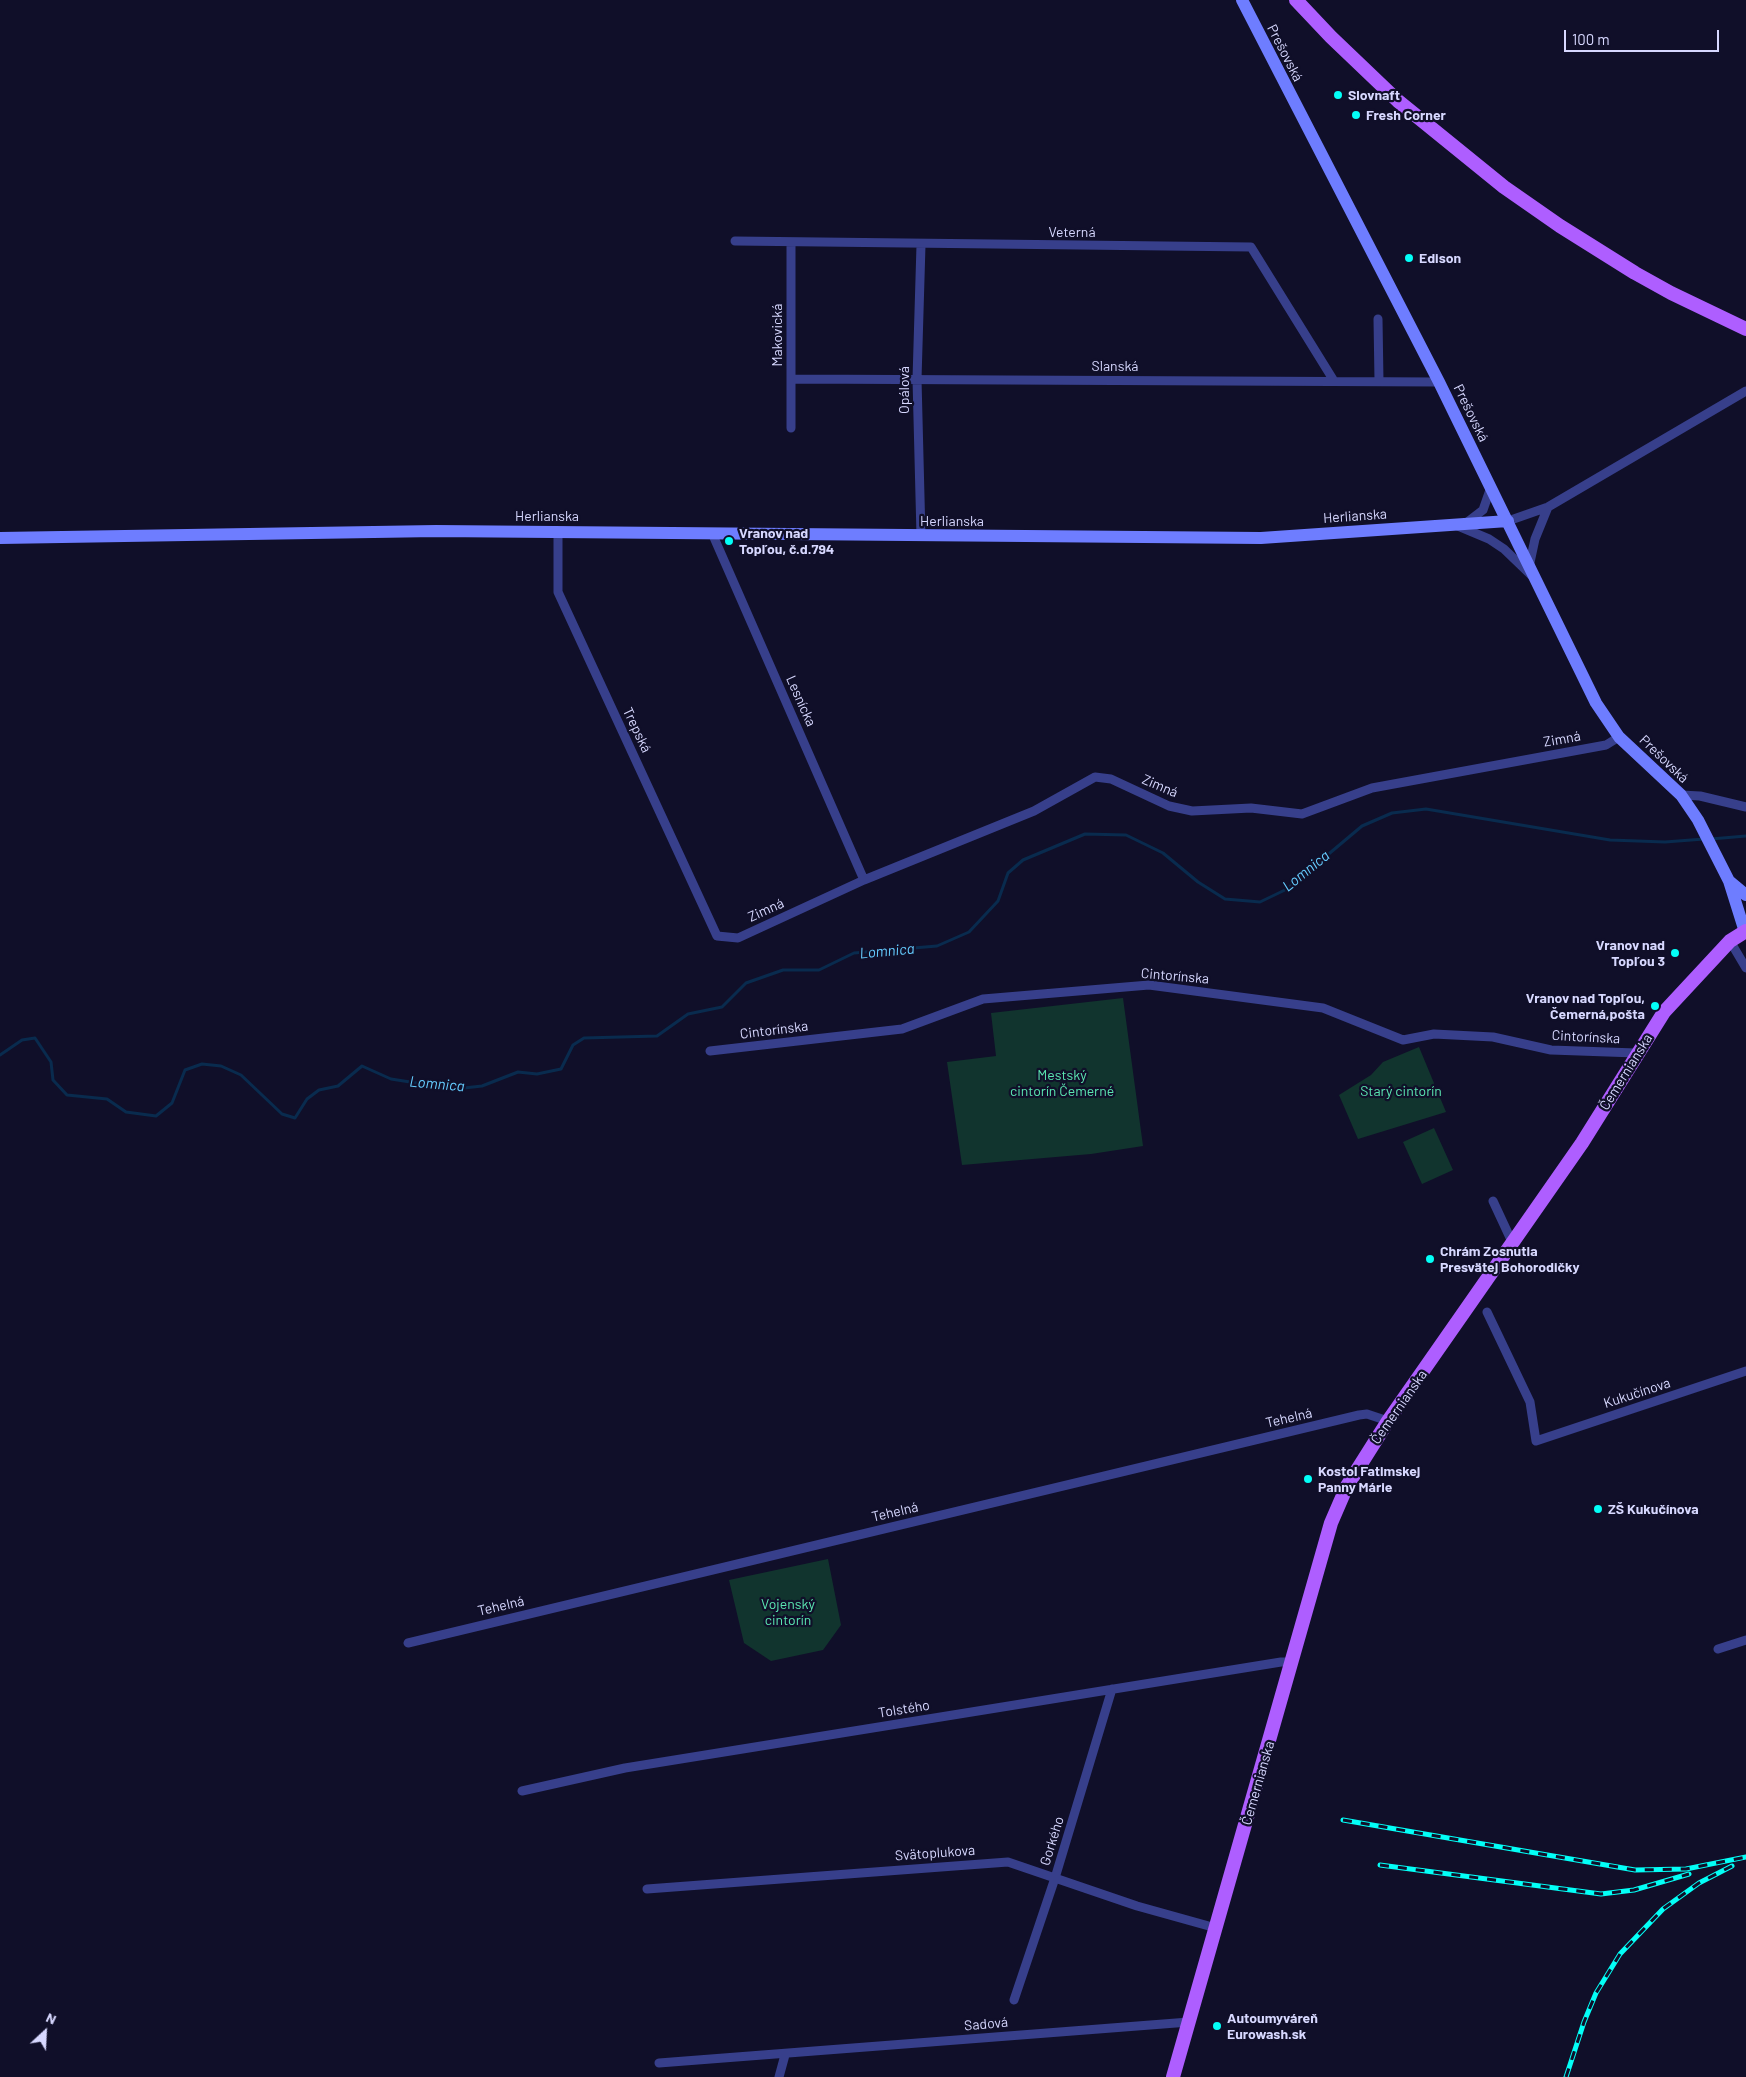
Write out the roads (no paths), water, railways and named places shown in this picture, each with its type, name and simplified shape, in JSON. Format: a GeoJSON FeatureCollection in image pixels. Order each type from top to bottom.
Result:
{"type":"FeatureCollection","features":[{"type":"Feature","properties":{"kind":"main road","name":"Prešovská"},"geometry":{"type":"LineString","coordinates":[[1242,0],[1338,190],[1439,382],[1596,703],[1619,737],[1681,795],[1698,820],[1717,854],[1729,881],[1745,932]]}},
{"type":"Feature","properties":{"kind":"main road"},"geometry":{"type":"LineString","coordinates":[[1296,0],[1331,37],[1398,101],[1504,187],[1560,226],[1628,268],[1671,293],[1746,329]]}},
{"type":"Feature","properties":{"kind":"main road","name":"Herlianska"},"geometry":{"type":"LineString","coordinates":[[0,538],[436,531],[558,531],[1261,538],[1466,522],[1508,521]]}},
{"type":"Feature","properties":{"kind":"main road"},"geometry":{"type":"LineString","coordinates":[[1729,881],[1746,895]]}},
{"type":"Feature","properties":{"kind":"main road","name":"Čemernianska"},"geometry":{"type":"LineString","coordinates":[[1173,2077],[1291,1662],[1337,1507],[1347,1486],[1388,1421],[1582,1143],[1636,1053],[1664,1012],[1730,941],[1745,932]]}},
{"type":"Feature","properties":{"kind":"street","name":"Veterná"},"geometry":{"type":"LineString","coordinates":[[735,241],[921,245],[1251,247],[1334,381]]}},
{"type":"Feature","properties":{"kind":"street","name":"Makovická"},"geometry":{"type":"LineString","coordinates":[[791,242],[791,428]]}},
{"type":"Feature","properties":{"kind":"street","name":"Opálová"},"geometry":{"type":"LineString","coordinates":[[920,536],[917,379],[921,245]]}},
{"type":"Feature","properties":{"kind":"street"},"geometry":{"type":"LineString","coordinates":[[1378,319],[1379,382]]}},
{"type":"Feature","properties":{"kind":"street","name":"Slanská"},"geometry":{"type":"LineString","coordinates":[[791,379],[1439,382]]}},
{"type":"Feature","properties":{"kind":"street","name":"Herlianska"},"geometry":{"type":"LineString","coordinates":[[1508,521],[1548,507],[1746,390]]}},
{"type":"Feature","properties":{"kind":"street"},"geometry":{"type":"LineString","coordinates":[[1466,522],[1483,510],[1491,487]]}},
{"type":"Feature","properties":{"kind":"street"},"geometry":{"type":"LineString","coordinates":[[1531,572],[1535,538],[1548,507]]}},
{"type":"Feature","properties":{"kind":"street"},"geometry":{"type":"LineString","coordinates":[[1450,524],[1489,539],[1531,572]]}},
{"type":"Feature","properties":{"kind":"street","name":"Trepská"},"geometry":{"type":"LineString","coordinates":[[558,531],[558,592],[717,936]]}},
{"type":"Feature","properties":{"kind":"street","name":"Lesnícka"},"geometry":{"type":"LineString","coordinates":[[712,534],[864,880]]}},
{"type":"Feature","properties":{"kind":"street","name":"Zimná"},"geometry":{"type":"LineString","coordinates":[[717,936],[738,938],[864,880],[1034,811],[1095,776],[1111,779],[1169,806],[1192,811],[1251,808],[1302,814],[1372,788],[1606,745],[1619,737]]}},
{"type":"Feature","properties":{"kind":"street"},"geometry":{"type":"LineString","coordinates":[[1681,795],[1700,796],[1746,806]]}},
{"type":"Feature","properties":{"kind":"street"},"geometry":{"type":"LineString","coordinates":[[1730,941],[1746,968]]}},
{"type":"Feature","properties":{"kind":"street","name":"Cintorínska"},"geometry":{"type":"LineString","coordinates":[[710,1051],[902,1029],[983,999],[1149,985],[1323,1008],[1403,1040],[1434,1034],[1492,1037],[1551,1050],[1636,1053]]}},
{"type":"Feature","properties":{"kind":"street"},"geometry":{"type":"LineString","coordinates":[[1493,1201],[1512,1244]]}},
{"type":"Feature","properties":{"kind":"street","name":"Kukučínova"},"geometry":{"type":"LineString","coordinates":[[1487,1312],[1530,1402],[1536,1440],[1746,1371]]}},
{"type":"Feature","properties":{"kind":"street","name":"Tehelná"},"geometry":{"type":"LineString","coordinates":[[408,1643],[1358,1415],[1367,1414],[1388,1421]]}},
{"type":"Feature","properties":{"kind":"street"},"geometry":{"type":"LineString","coordinates":[[1718,1649],[1746,1640]]}},
{"type":"Feature","properties":{"kind":"street","name":"Tolstého"},"geometry":{"type":"LineString","coordinates":[[522,1791],[625,1768],[1281,1662],[1291,1662]]}},
{"type":"Feature","properties":{"kind":"street","name":"Gorkého"},"geometry":{"type":"LineString","coordinates":[[1014,2000],[1055,1878],[1112,1690]]}},
{"type":"Feature","properties":{"kind":"street","name":"Svätoplukova"},"geometry":{"type":"LineString","coordinates":[[647,1889],[1008,1862],[1137,1906],[1216,1928]]}},
{"type":"Feature","properties":{"kind":"street","name":"Sadová"},"geometry":{"type":"LineString","coordinates":[[659,2063],[785,2055],[1189,2022]]}},
{"type":"Feature","properties":{"kind":"street"},"geometry":{"type":"LineString","coordinates":[[779,2077],[785,2055]]}},
{"type":"Feature","properties":{"kind":"waterway","name":"Lomnica"},"geometry":{"type":"LineString","coordinates":[[0,1055],[22,1040],[35,1038],[51,1062],[53,1080],[67,1095],[107,1099],[126,1112],[156,1116],[172,1103],[185,1070],[202,1064],[221,1066],[241,1075],[282,1114],[295,1118],[307,1099],[319,1090],[338,1086],[362,1066],[391,1079],[455,1089],[482,1086],[518,1072],[537,1074],[561,1069],[573,1045],[584,1038],[657,1036],[688,1014],[722,1007],[746,983],[783,970],[819,970],[854,953],[937,946],[969,932],[998,901],[1008,873],[1023,860],[1085,834],[1126,835],[1163,853],[1198,882],[1225,899],[1260,902],[1287,889],[1362,826],[1392,813],[1426,809],[1610,840],[1665,842],[1704,839]]}},
{"type":"Feature","properties":{"kind":"waterway","name":"Lomnica"},"geometry":{"type":"LineString","coordinates":[[1711,839],[1746,836]]}},
{"type":"Feature","properties":{"kind":"railway"},"geometry":{"type":"LineString","coordinates":[[1343,1820],[1635,1870],[1686,1869],[1746,1857]]}},
{"type":"Feature","properties":{"kind":"railway"},"geometry":{"type":"LineString","coordinates":[[1380,1865],[1601,1894],[1634,1890],[1689,1874]]}},
{"type":"Feature","properties":{"kind":"railway"},"geometry":{"type":"LineString","coordinates":[[1566,2077],[1584,2022],[1596,1993],[1620,1954],[1663,1909],[1699,1883],[1732,1866]]}},
{"type":"Feature","properties":{"kind":"place","name":"Slovnaft"},"geometry":{"type":"Point","coordinates":[1338,95]}},
{"type":"Feature","properties":{"kind":"place","name":"Fresh Corner"},"geometry":{"type":"Point","coordinates":[1356,115]}},
{"type":"Feature","properties":{"kind":"place","name":"Edison"},"geometry":{"type":"Point","coordinates":[1409,258]}},
{"type":"Feature","properties":{"kind":"place","name":"Vranov nad Topľou, č.d.794"},"geometry":{"type":"Point","coordinates":[729,541]}},
{"type":"Feature","properties":{"kind":"place","name":"Vranov nad Topľou 3"},"geometry":{"type":"Point","coordinates":[1675,953]}},
{"type":"Feature","properties":{"kind":"place","name":"Vranov nad Topľou, Čemerná,pošta"},"geometry":{"type":"Point","coordinates":[1655,1006]}},
{"type":"Feature","properties":{"kind":"place","name":"Chrám Zosnutia Presvätej Bohorodičky"},"geometry":{"type":"Point","coordinates":[1430,1259]}},
{"type":"Feature","properties":{"kind":"place","name":"Kostol Fatimskej Panny Márie"},"geometry":{"type":"Point","coordinates":[1308,1479]}},
{"type":"Feature","properties":{"kind":"place","name":"ZŠ Kukučínova"},"geometry":{"type":"Point","coordinates":[1598,1509]}},
{"type":"Feature","properties":{"kind":"place","name":"Autoumyváreň Eurowash.sk"},"geometry":{"type":"Point","coordinates":[1217,2026]}},
{"type":"Feature","properties":{"kind":"park label","name":"Mestský cintorín Čemerné"},"geometry":{"type":"Point","coordinates":[1062,1084]}},
{"type":"Feature","properties":{"kind":"park label","name":"Starý cintorín"},"geometry":{"type":"Point","coordinates":[1401,1091]}},
{"type":"Feature","properties":{"kind":"park label","name":"Vojenský cintorín"},"geometry":{"type":"Point","coordinates":[788,1612]}}]}
